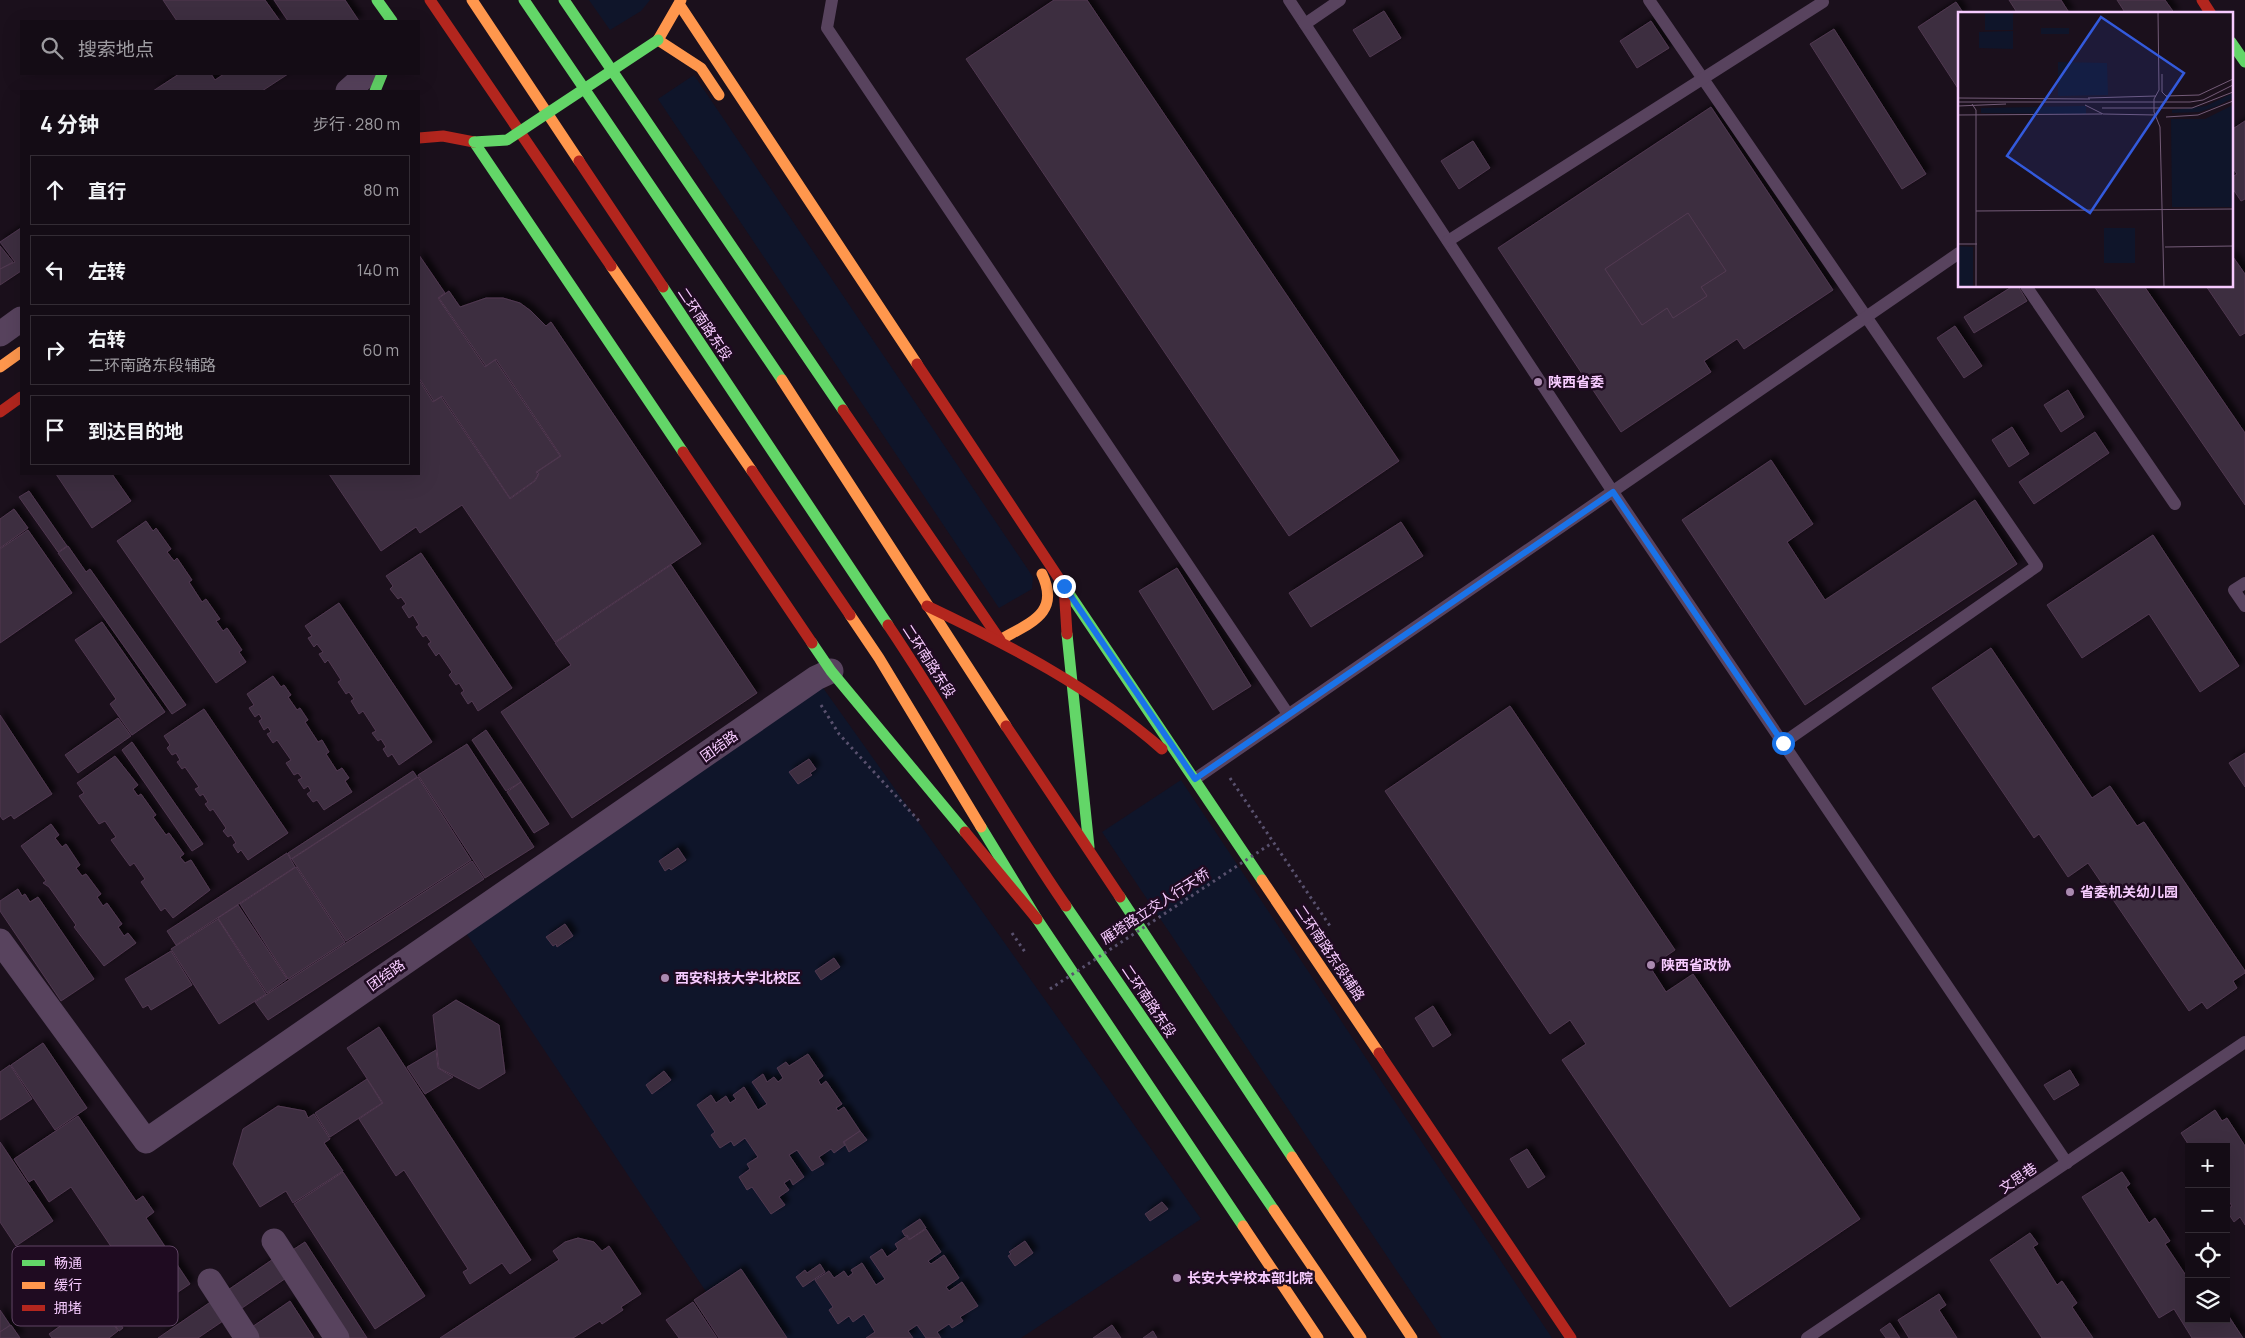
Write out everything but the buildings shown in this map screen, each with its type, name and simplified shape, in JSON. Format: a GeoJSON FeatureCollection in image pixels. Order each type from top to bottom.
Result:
{"type":"FeatureCollection","features":[{"type":"Feature","properties":{"kind":"main road"},"geometry":{"type":"LineString","coordinates":[[377,0],[392,20]]}},
{"type":"Feature","properties":{"kind":"main road"},"geometry":{"type":"LineString","coordinates":[[430,0],[879,658],[1037,919],[1318,1338]]}},
{"type":"Feature","properties":{"kind":"main road","name":"二环南路东段"},"geometry":{"type":"LineString","coordinates":[[472,0],[927,683],[1044,874],[1361,1338]]}},
{"type":"Feature","properties":{"kind":"main road","name":"二环南路东段"},"geometry":{"type":"LineString","coordinates":[[524,0],[818,433],[927,606],[1412,1338]]}},
{"type":"Feature","properties":{"kind":"main road"},"geometry":{"type":"LineString","coordinates":[[564,0],[1000,640]]}},
{"type":"Feature","properties":{"kind":"main road"},"geometry":{"type":"LineString","coordinates":[[2202,0],[2210,12]]}},
{"type":"Feature","properties":{"kind":"main road"},"geometry":{"type":"LineString","coordinates":[[420,138],[443,136],[474,142],[507,140],[658,40],[679,1]]}},
{"type":"Feature","properties":{"kind":"main road","name":"二环南路东段辅路"},"geometry":{"type":"LineString","coordinates":[[679,1],[1064,586],[1571,1338]]}},
{"type":"Feature","properties":{"kind":"main road"},"geometry":{"type":"LineString","coordinates":[[393,20],[397,7]]}},
{"type":"Feature","properties":{"kind":"main road"},"geometry":{"type":"LineString","coordinates":[[658,40],[701,68],[723,101]]}},
{"type":"Feature","properties":{"kind":"main road"},"geometry":{"type":"LineString","coordinates":[[2232,43],[2245,62]]}},
{"type":"Feature","properties":{"kind":"main road"},"geometry":{"type":"LineString","coordinates":[[375,90],[382,75]]}},
{"type":"Feature","properties":{"kind":"main road"},"geometry":{"type":"LineString","coordinates":[[474,142],[831,671],[1037,919]]}},
{"type":"Feature","properties":{"kind":"main road"},"geometry":{"type":"LineString","coordinates":[[0,367],[20,353]]}},
{"type":"Feature","properties":{"kind":"main road"},"geometry":{"type":"LineString","coordinates":[[0,412],[20,398]]}},
{"type":"Feature","properties":{"kind":"main road"},"geometry":{"type":"LineString","coordinates":[[1000,640],[1045,611],[1050,601],[1049,584],[1038,568]]}},
{"type":"Feature","properties":{"kind":"main road"},"geometry":{"type":"LineString","coordinates":[[1064,586],[1071,683],[1090,854]]}},
{"type":"Feature","properties":{"kind":"main road"},"geometry":{"type":"LineString","coordinates":[[927,606],[1000,640],[1071,683],[1136,725],[1195,779]]}},
{"type":"Feature","properties":{"kind":"street"},"geometry":{"type":"LineString","coordinates":[[349,90],[366,75]]}},
{"type":"Feature","properties":{"kind":"street"},"geometry":{"type":"LineString","coordinates":[[0,334],[20,321]]}},
{"type":"Feature","properties":{"kind":"street","name":"团结路"},"geometry":{"type":"LineString","coordinates":[[0,941],[146,1141],[808,684],[831,671]]}},
{"type":"Feature","properties":{"kind":"street"},"geometry":{"type":"LineString","coordinates":[[274,1241],[337,1338]]}},
{"type":"Feature","properties":{"kind":"street"},"geometry":{"type":"LineString","coordinates":[[210,1281],[248,1338]]}},
{"type":"Feature","properties":{"kind":"lane"},"geometry":{"type":"LineString","coordinates":[[832,0],[827,28],[1288,714]]}},
{"type":"Feature","properties":{"kind":"lane"},"geometry":{"type":"LineString","coordinates":[[1288,0],[1613,492],[2067,1163]]}},
{"type":"Feature","properties":{"kind":"lane"},"geometry":{"type":"LineString","coordinates":[[1304,24],[1340,0]]}},
{"type":"Feature","properties":{"kind":"lane"},"geometry":{"type":"LineString","coordinates":[[1649,0],[2037,566],[1783,743]]}},
{"type":"Feature","properties":{"kind":"lane"},"geometry":{"type":"LineString","coordinates":[[1448,241],[1823,2],[1822,0]]}},
{"type":"Feature","properties":{"kind":"lane"},"geometry":{"type":"LineString","coordinates":[[1195,779],[1958,254]]}},
{"type":"Feature","properties":{"kind":"lane"},"geometry":{"type":"LineString","coordinates":[[2027,288],[2175,504]]}},
{"type":"Feature","properties":{"kind":"lane"},"geometry":{"type":"LineString","coordinates":[[2245,583],[2234,590],[2245,606]]}},
{"type":"Feature","properties":{"kind":"lane","name":"文思巷"},"geometry":{"type":"LineString","coordinates":[[1807,1338],[2245,1042]]}},
{"type":"Feature","properties":{"kind":"path"},"geometry":{"type":"LineString","coordinates":[[808,684],[839,734],[925,828]]}},
{"type":"Feature","properties":{"kind":"path"},"geometry":{"type":"LineString","coordinates":[[1235,786],[1330,926]]}},
{"type":"Feature","properties":{"kind":"path","name":"雁塔路立交人行天桥"},"geometry":{"type":"LineString","coordinates":[[1044,980],[1050,988],[1272,842]]}},
{"type":"Feature","properties":{"kind":"path"},"geometry":{"type":"LineString","coordinates":[[1012,932],[1028,956]]}},
{"type":"Feature","properties":{"kind":"shaded area"},"geometry":{"type":"Polygon","coordinates":[[[589,0],[650,0],[641,11],[610,30],[589,0]]]}},
{"type":"Feature","properties":{"kind":"shaded area"},"geometry":{"type":"Polygon","coordinates":[[[694,75],[1033,577],[1032,589],[999,608],[658,99],[694,75]]]}},
{"type":"Feature","properties":{"kind":"shaded area"},"geometry":{"type":"Polygon","coordinates":[[[816,678],[1201,1219],[1021,1338],[737,1338],[460,924],[816,678]]]}},
{"type":"Feature","properties":{"kind":"shaded area"},"geometry":{"type":"Polygon","coordinates":[[[1181,780],[1552,1338],[1442,1338],[1102,832],[1181,780]]]}},
{"type":"Feature","properties":{"kind":"traffic: fast"},"geometry":{"type":"LineString","coordinates":[[377,0],[391,20]]}},
{"type":"Feature","properties":{"kind":"traffic: fast"},"geometry":{"type":"LineString","coordinates":[[524,0],[782,380]]}},
{"type":"Feature","properties":{"kind":"traffic: fast"},"geometry":{"type":"LineString","coordinates":[[564,0],[843,410]]}},
{"type":"Feature","properties":{"kind":"traffic: fast"},"geometry":{"type":"LineString","coordinates":[[474,142],[507,140],[658,40]]}},
{"type":"Feature","properties":{"kind":"traffic: fast"},"geometry":{"type":"LineString","coordinates":[[2232,43],[2245,62]]}},
{"type":"Feature","properties":{"kind":"traffic: fast"},"geometry":{"type":"LineString","coordinates":[[375,90],[382,75]]}},
{"type":"Feature","properties":{"kind":"traffic: fast"},"geometry":{"type":"LineString","coordinates":[[474,142],[683,452]]}},
{"type":"Feature","properties":{"kind":"traffic: fast"},"geometry":{"type":"LineString","coordinates":[[663,287],[888,625]]}},
{"type":"Feature","properties":{"kind":"traffic: fast"},"geometry":{"type":"LineString","coordinates":[[1064,586],[1262,880]]}},
{"type":"Feature","properties":{"kind":"traffic: fast"},"geometry":{"type":"LineString","coordinates":[[1067,634],[1089,847]]}},
{"type":"Feature","properties":{"kind":"traffic: fast"},"geometry":{"type":"LineString","coordinates":[[812,643],[831,671],[965,832]]}},
{"type":"Feature","properties":{"kind":"traffic: fast"},"geometry":{"type":"LineString","coordinates":[[981,827],[1037,919],[1243,1226]]}},
{"type":"Feature","properties":{"kind":"traffic: fast"},"geometry":{"type":"LineString","coordinates":[[1120,897],[1292,1157]]}},
{"type":"Feature","properties":{"kind":"traffic: fast"},"geometry":{"type":"LineString","coordinates":[[1066,906],[1274,1210]]}},
{"type":"Feature","properties":{"kind":"traffic: slow"},"geometry":{"type":"LineString","coordinates":[[472,0],[579,161]]}},
{"type":"Feature","properties":{"kind":"traffic: slow"},"geometry":{"type":"LineString","coordinates":[[658,40],[681,0]]}},
{"type":"Feature","properties":{"kind":"traffic: slow"},"geometry":{"type":"LineString","coordinates":[[679,4],[917,364]]}},
{"type":"Feature","properties":{"kind":"traffic: slow"},"geometry":{"type":"LineString","coordinates":[[658,40],[701,68],[719,95]]}},
{"type":"Feature","properties":{"kind":"traffic: slow"},"geometry":{"type":"LineString","coordinates":[[611,266],[752,471]]}},
{"type":"Feature","properties":{"kind":"traffic: slow"},"geometry":{"type":"LineString","coordinates":[[0,367],[20,353]]}},
{"type":"Feature","properties":{"kind":"traffic: slow"},"geometry":{"type":"LineString","coordinates":[[782,380],[1006,726]]}},
{"type":"Feature","properties":{"kind":"traffic: slow"},"geometry":{"type":"LineString","coordinates":[[1000,640],[1031,622],[1045,608],[1048,599],[1047,588],[1042,574]]}},
{"type":"Feature","properties":{"kind":"traffic: slow"},"geometry":{"type":"LineString","coordinates":[[850,615],[879,658],[981,827]]}},
{"type":"Feature","properties":{"kind":"traffic: slow"},"geometry":{"type":"LineString","coordinates":[[1262,880],[1379,1053]]}},
{"type":"Feature","properties":{"kind":"traffic: slow"},"geometry":{"type":"LineString","coordinates":[[1292,1157],[1412,1338]]}},
{"type":"Feature","properties":{"kind":"traffic: slow"},"geometry":{"type":"LineString","coordinates":[[1274,1210],[1361,1338]]}},
{"type":"Feature","properties":{"kind":"traffic: slow"},"geometry":{"type":"LineString","coordinates":[[1243,1226],[1318,1338]]}},
{"type":"Feature","properties":{"kind":"traffic: jam"},"geometry":{"type":"LineString","coordinates":[[430,0],[611,266]]}},
{"type":"Feature","properties":{"kind":"traffic: jam"},"geometry":{"type":"LineString","coordinates":[[2202,0],[2210,12]]}},
{"type":"Feature","properties":{"kind":"traffic: jam"},"geometry":{"type":"LineString","coordinates":[[420,138],[443,136],[474,142]]}},
{"type":"Feature","properties":{"kind":"traffic: jam"},"geometry":{"type":"LineString","coordinates":[[579,161],[663,287]]}},
{"type":"Feature","properties":{"kind":"traffic: jam"},"geometry":{"type":"LineString","coordinates":[[917,364],[1064,586],[1067,634]]}},
{"type":"Feature","properties":{"kind":"traffic: jam"},"geometry":{"type":"LineString","coordinates":[[0,412],[20,398]]}},
{"type":"Feature","properties":{"kind":"traffic: jam"},"geometry":{"type":"LineString","coordinates":[[843,410],[1000,640]]}},
{"type":"Feature","properties":{"kind":"traffic: jam"},"geometry":{"type":"LineString","coordinates":[[683,452],[812,643]]}},
{"type":"Feature","properties":{"kind":"traffic: jam"},"geometry":{"type":"LineString","coordinates":[[752,471],[850,615]]}},
{"type":"Feature","properties":{"kind":"traffic: jam"},"geometry":{"type":"LineString","coordinates":[[927,606],[1020,653],[1079,687],[1162,749]]}},
{"type":"Feature","properties":{"kind":"traffic: jam"},"geometry":{"type":"LineString","coordinates":[[888,625],[1020,837],[1066,906]]}},
{"type":"Feature","properties":{"kind":"traffic: jam"},"geometry":{"type":"LineString","coordinates":[[1006,726],[1120,897]]}},
{"type":"Feature","properties":{"kind":"traffic: jam"},"geometry":{"type":"LineString","coordinates":[[965,832],[1037,919]]}},
{"type":"Feature","properties":{"kind":"traffic: jam"},"geometry":{"type":"LineString","coordinates":[[1379,1053],[1571,1338]]}},
{"type":"Feature","properties":{"kind":"place","name":"陕西省委"},"geometry":{"type":"Point","coordinates":[1538,382]}},
{"type":"Feature","properties":{"kind":"place","name":"省委机关幼儿园"},"geometry":{"type":"Point","coordinates":[2070,892]}},
{"type":"Feature","properties":{"kind":"place","name":"陕西省政协"},"geometry":{"type":"Point","coordinates":[1651,965]}},
{"type":"Feature","properties":{"kind":"place","name":"西安科技大学北校区"},"geometry":{"type":"Point","coordinates":[665,978]}},
{"type":"Feature","properties":{"kind":"place","name":"长安大学校本部北院"},"geometry":{"type":"Point","coordinates":[1177,1278]}},
{"type":"Feature","properties":{"kind":"route"},"geometry":{"type":"LineString","coordinates":[[1064,586],[1195,779],[1613,492],[1783,743]]}}]}
